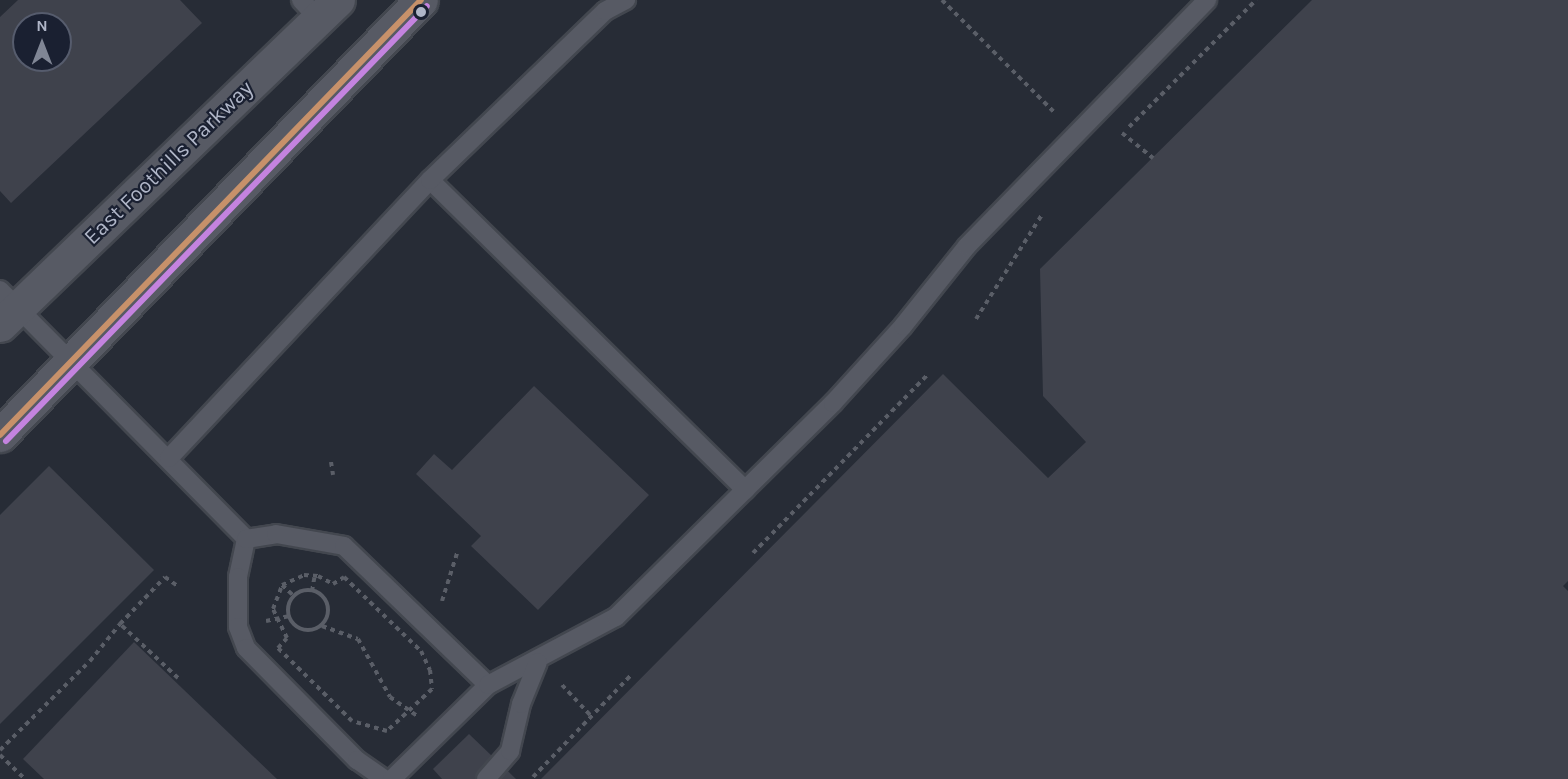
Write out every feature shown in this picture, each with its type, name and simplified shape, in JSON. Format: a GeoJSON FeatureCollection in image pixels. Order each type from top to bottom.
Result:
{"type":"FeatureCollection","features":[{"type":"Feature","properties":{"kind":"street"},"geometry":{"type":"LineString","coordinates":[[0,435],[421,0]]}},
{"type":"Feature","properties":{"kind":"street","name":"East Foothills Parkway"},"geometry":{"type":"LineString","coordinates":[[6,308],[320,6]]}},
{"type":"Feature","properties":{"kind":"lane"},"geometry":{"type":"LineString","coordinates":[[169,458],[430,180],[605,11],[626,0]]}},
{"type":"Feature","properties":{"kind":"lane"},"geometry":{"type":"LineString","coordinates":[[392,779],[488,685],[538,662],[616,617],[745,489],[903,326],[967,246],[1207,0]]}},
{"type":"Feature","properties":{"kind":"lane"},"geometry":{"type":"LineString","coordinates":[[430,180],[745,489]]}},
{"type":"Feature","properties":{"kind":"lane"},"geometry":{"type":"LineString","coordinates":[[6,308],[72,362],[169,458],[246,539]]}},
{"type":"Feature","properties":{"kind":"lane"},"geometry":{"type":"LineString","coordinates":[[246,539],[276,534],[344,546],[488,685]]}},
{"type":"Feature","properties":{"kind":"lane"},"geometry":{"type":"LineString","coordinates":[[246,539],[238,578],[238,627],[246,648],[357,760],[384,779]]}},
{"type":"Feature","properties":{"kind":"lane"},"geometry":{"type":"LineString","coordinates":[[486,779],[510,751],[521,704],[538,662]]}},
{"type":"Feature","properties":{"kind":"path"},"geometry":{"type":"LineString","coordinates":[[942,0],[1054,112]]}},
{"type":"Feature","properties":{"kind":"path"},"geometry":{"type":"LineString","coordinates":[[1117,138],[1256,0]]}},
{"type":"Feature","properties":{"kind":"path"},"geometry":{"type":"LineString","coordinates":[[1124,132],[1153,158]]}},
{"type":"Feature","properties":{"kind":"path"},"geometry":{"type":"LineString","coordinates":[[976,319],[1051,204]]}},
{"type":"Feature","properties":{"kind":"path"},"geometry":{"type":"LineString","coordinates":[[753,553],[928,374]]}},
{"type":"Feature","properties":{"kind":"path"},"geometry":{"type":"LineString","coordinates":[[331,462],[333,475]]}},
{"type":"Feature","properties":{"kind":"path"},"geometry":{"type":"LineString","coordinates":[[438,610],[457,553]]}},
{"type":"Feature","properties":{"kind":"path"},"geometry":{"type":"LineString","coordinates":[[304,575],[315,576],[333,584],[344,577],[421,651],[430,670],[432,689],[387,731],[352,721],[278,648],[287,638],[275,618],[273,609],[282,585],[304,575]]}},
{"type":"Feature","properties":{"kind":"path"},"geometry":{"type":"LineString","coordinates":[[312,591],[315,576]]}},
{"type":"Feature","properties":{"kind":"path"},"geometry":{"type":"LineString","coordinates":[[0,750],[90,661],[120,624],[165,577],[179,587]]}},
{"type":"Feature","properties":{"kind":"path"},"geometry":{"type":"LineString","coordinates":[[282,585],[294,596]]}},
{"type":"Feature","properties":{"kind":"path"},"geometry":{"type":"LineString","coordinates":[[289,616],[294,596],[303,590],[312,591],[327,601],[328,615],[322,626]]}},
{"type":"Feature","properties":{"kind":"path"},"geometry":{"type":"LineString","coordinates":[[275,618],[289,616]]}},
{"type":"Feature","properties":{"kind":"path"},"geometry":{"type":"LineString","coordinates":[[289,616],[303,630],[322,626],[358,639],[390,696],[418,716]]}},
{"type":"Feature","properties":{"kind":"path"},"geometry":{"type":"LineString","coordinates":[[120,624],[178,678]]}},
{"type":"Feature","properties":{"kind":"path"},"geometry":{"type":"LineString","coordinates":[[533,777],[631,675]]}},
{"type":"Feature","properties":{"kind":"path"},"geometry":{"type":"LineString","coordinates":[[562,685],[591,716]]}},
{"type":"Feature","properties":{"kind":"path"},"geometry":{"type":"LineString","coordinates":[[0,755],[25,779]]}},
{"type":"Feature","properties":{"kind":"building"},"geometry":{"type":"Polygon","coordinates":[[[18,0],[180,0],[202,23],[11,203],[0,191],[0,17],[18,0]]]}},
{"type":"Feature","properties":{"kind":"building"},"geometry":{"type":"Polygon","coordinates":[[[1312,0],[1568,0],[1568,581],[1563,586],[1568,591],[1568,779],[541,779],[943,374],[1048,478],[1086,442],[1043,396],[1040,269],[1312,0]]]}},
{"type":"Feature","properties":{"kind":"building"},"geometry":{"type":"Polygon","coordinates":[[[534,386],[649,495],[538,610],[471,546],[481,536],[416,474],[434,454],[452,470],[534,386]]]}},
{"type":"Feature","properties":{"kind":"building"},"geometry":{"type":"Polygon","coordinates":[[[49,466],[154,570],[0,724],[0,515],[49,466]]]}},
{"type":"Feature","properties":{"kind":"building"},"geometry":{"type":"Polygon","coordinates":[[[134,642],[277,779],[44,779],[23,759],[134,642]]]}},
{"type":"Feature","properties":{"kind":"building"},"geometry":{"type":"Polygon","coordinates":[[[469,734],[516,779],[442,779],[433,769],[469,734]]]}},
{"type":"Feature","properties":{"kind":"transit line"},"geometry":{"type":"LineString","coordinates":[[0,435],[421,0]]}},
{"type":"Feature","properties":{"kind":"transit line"},"geometry":{"type":"LineString","coordinates":[[6,441],[427,6]]}}]}
